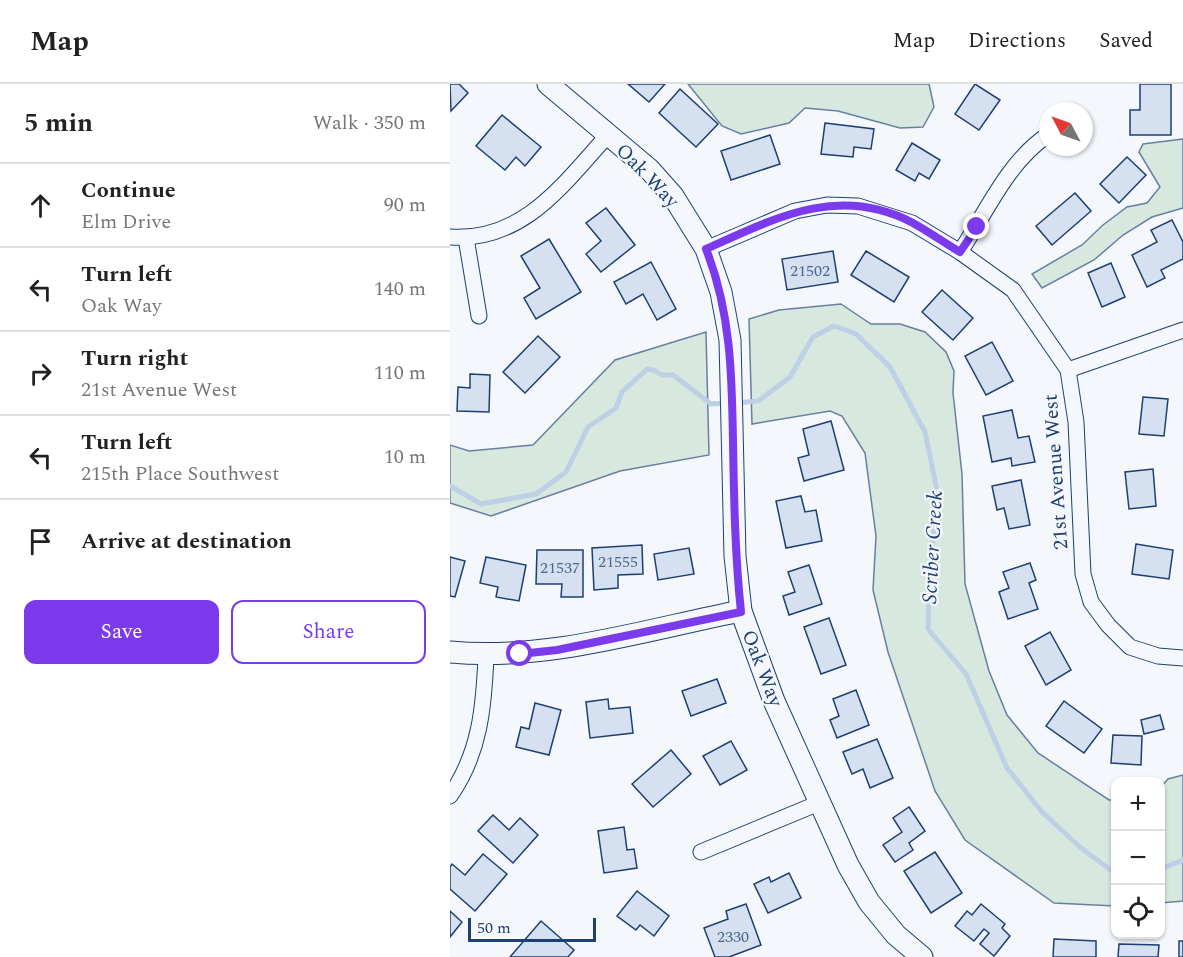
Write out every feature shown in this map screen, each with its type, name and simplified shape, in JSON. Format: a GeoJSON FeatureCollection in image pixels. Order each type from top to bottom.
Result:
{"type":"FeatureCollection","features":[{"type":"Feature","properties":{"kind":"street","name":"Oak Way"},"geometry":{"type":"LineString","coordinates":[[548,84],[649,169],[673,196],[706,249],[726,315],[733,427],[735,556],[741,612],[774,701],[819,803],[869,902],[896,935],[922,957]]}},
{"type":"Feature","properties":{"kind":"street"},"geometry":{"type":"LineString","coordinates":[[450,237],[466,238],[512,226],[554,197],[608,135]]}},
{"type":"Feature","properties":{"kind":"street"},"geometry":{"type":"LineString","coordinates":[[960,252],[1018,162],[1039,141]]}},
{"type":"Feature","properties":{"kind":"street","name":"21st Avenue West"},"geometry":{"type":"LineString","coordinates":[[706,249],[795,211],[827,205],[858,206],[885,212],[912,222],[960,252],[1013,290],[1068,370],[1076,422],[1083,574],[1091,602],[1107,626],[1130,647],[1158,656],[1183,658]]}},
{"type":"Feature","properties":{"kind":"street"},"geometry":{"type":"LineString","coordinates":[[466,238],[479,316]]}},
{"type":"Feature","properties":{"kind":"street"},"geometry":{"type":"LineString","coordinates":[[1068,370],[1183,330]]}},
{"type":"Feature","properties":{"kind":"street"},"geometry":{"type":"LineString","coordinates":[[450,652],[486,655],[557,650],[741,612]]}},
{"type":"Feature","properties":{"kind":"street"},"geometry":{"type":"LineString","coordinates":[[450,796],[473,756],[482,720],[486,655]]}},
{"type":"Feature","properties":{"kind":"street"},"geometry":{"type":"LineString","coordinates":[[701,852],[819,803]]}},
{"type":"Feature","properties":{"kind":"shaded area"},"geometry":{"type":"Polygon","coordinates":[[[688,84],[929,84],[934,107],[923,127],[900,128],[838,111],[805,108],[789,123],[741,134],[722,126],[688,84]]]}},
{"type":"Feature","properties":{"kind":"shaded area"},"geometry":{"type":"Polygon","coordinates":[[[1183,139],[1183,208],[1152,217],[1123,235],[1094,260],[1042,288],[1032,274],[1082,245],[1127,207],[1147,203],[1160,187],[1139,152],[1143,144],[1183,139]]]}},
{"type":"Feature","properties":{"kind":"shaded area"},"geometry":{"type":"Polygon","coordinates":[[[841,304],[871,324],[900,324],[925,332],[946,352],[954,371],[953,393],[962,474],[965,584],[989,671],[1007,715],[1038,753],[1111,800],[1111,906],[1054,903],[965,840],[935,791],[888,652],[873,590],[876,536],[865,453],[842,416],[830,411],[752,424],[749,319],[779,310],[841,304]]]}},
{"type":"Feature","properties":{"kind":"shaded area"},"geometry":{"type":"Polygon","coordinates":[[[706,332],[709,455],[620,471],[491,516],[450,503],[450,445],[469,451],[533,445],[615,360],[706,332]]]}},
{"type":"Feature","properties":{"kind":"shaded area"},"geometry":{"type":"Polygon","coordinates":[[[1183,775],[1183,901],[1165,903],[1165,782],[1168,779],[1183,775]]]}},
{"type":"Feature","properties":{"kind":"building"},"geometry":{"type":"Polygon","coordinates":[[[450,84],[459,84],[468,93],[451,111],[450,84]]]}},
{"type":"Feature","properties":{"kind":"building"},"geometry":{"type":"Polygon","coordinates":[[[628,84],[665,84],[649,102],[628,84]]]}},
{"type":"Feature","properties":{"kind":"building"},"geometry":{"type":"Polygon","coordinates":[[[975,84],[1000,100],[979,130],[955,114],[975,84]]]}},
{"type":"Feature","properties":{"kind":"building"},"geometry":{"type":"Polygon","coordinates":[[[1140,84],[1171,84],[1171,135],[1130,135],[1130,110],[1140,110],[1140,84]]]}},
{"type":"Feature","properties":{"kind":"building"},"geometry":{"type":"Polygon","coordinates":[[[680,89],[718,124],[696,147],[659,113],[680,89]]]}},
{"type":"Feature","properties":{"kind":"building"},"geometry":{"type":"Polygon","coordinates":[[[502,115],[541,147],[525,166],[516,157],[505,170],[476,146],[502,115]]]}},
{"type":"Feature","properties":{"kind":"building"},"geometry":{"type":"Polygon","coordinates":[[[825,123],[874,129],[871,149],[854,147],[853,157],[821,154],[825,123]]]}},
{"type":"Feature","properties":{"kind":"building"},"geometry":{"type":"Polygon","coordinates":[[[770,135],[780,164],[731,180],[721,151],[770,135]]]}},
{"type":"Feature","properties":{"kind":"building"},"geometry":{"type":"Polygon","coordinates":[[[912,143],[940,160],[929,179],[919,173],[915,181],[896,170],[912,143]]]}},
{"type":"Feature","properties":{"kind":"building"},"geometry":{"type":"Polygon","coordinates":[[[1127,157],[1146,175],[1119,203],[1100,184],[1127,157]]]}},
{"type":"Feature","properties":{"kind":"building"},"geometry":{"type":"Polygon","coordinates":[[[1075,193],[1091,211],[1052,245],[1036,226],[1075,193]]]}},
{"type":"Feature","properties":{"kind":"building"},"geometry":{"type":"Polygon","coordinates":[[[606,208],[635,245],[601,272],[586,254],[601,241],[586,223],[606,208]]]}},
{"type":"Feature","properties":{"kind":"building"},"geometry":{"type":"Polygon","coordinates":[[[1172,220],[1183,242],[1183,259],[1161,270],[1165,278],[1147,287],[1132,255],[1157,242],[1151,230],[1172,220]]]}},
{"type":"Feature","properties":{"kind":"building"},"geometry":{"type":"Polygon","coordinates":[[[549,239],[581,292],[536,319],[524,298],[540,288],[521,256],[549,239]]]}},
{"type":"Feature","properties":{"kind":"building"},"geometry":{"type":"Polygon","coordinates":[[[833,251],[838,282],[787,290],[782,259],[833,251]]]}},
{"type":"Feature","properties":{"kind":"building"},"geometry":{"type":"Polygon","coordinates":[[[866,251],[909,277],[894,302],[851,275],[866,251]]]}},
{"type":"Feature","properties":{"kind":"building"},"geometry":{"type":"Polygon","coordinates":[[[651,262],[676,309],[657,320],[643,294],[626,304],[614,282],[651,262]]]}},
{"type":"Feature","properties":{"kind":"building"},"geometry":{"type":"Polygon","coordinates":[[[1111,263],[1125,297],[1102,307],[1088,273],[1111,263]]]}},
{"type":"Feature","properties":{"kind":"building"},"geometry":{"type":"Polygon","coordinates":[[[942,290],[973,318],[953,340],[922,312],[942,290]]]}},
{"type":"Feature","properties":{"kind":"building"},"geometry":{"type":"Polygon","coordinates":[[[538,336],[560,357],[525,393],[503,372],[538,336]]]}},
{"type":"Feature","properties":{"kind":"building"},"geometry":{"type":"Polygon","coordinates":[[[992,342],[1013,381],[986,395],[965,356],[992,342]]]}},
{"type":"Feature","properties":{"kind":"building"},"geometry":{"type":"Polygon","coordinates":[[[470,374],[490,375],[489,412],[457,411],[458,387],[470,388],[470,374]]]}},
{"type":"Feature","properties":{"kind":"building"},"geometry":{"type":"Polygon","coordinates":[[[1143,397],[1168,399],[1164,436],[1139,434],[1143,397]]]}},
{"type":"Feature","properties":{"kind":"building"},"geometry":{"type":"Polygon","coordinates":[[[1012,410],[1018,438],[1029,436],[1035,462],[1012,466],[1011,458],[992,462],[983,416],[1012,410]]]}},
{"type":"Feature","properties":{"kind":"building"},"geometry":{"type":"Polygon","coordinates":[[[831,421],[844,470],[804,481],[798,458],[809,455],[803,429],[831,421]]]}},
{"type":"Feature","properties":{"kind":"building"},"geometry":{"type":"Polygon","coordinates":[[[1153,469],[1156,506],[1129,509],[1125,472],[1153,469]]]}},
{"type":"Feature","properties":{"kind":"building"},"geometry":{"type":"Polygon","coordinates":[[[1021,480],[1030,525],[1009,529],[1004,508],[997,510],[992,486],[1021,480]]]}},
{"type":"Feature","properties":{"kind":"building"},"geometry":{"type":"Polygon","coordinates":[[[801,496],[805,512],[816,510],[822,541],[786,548],[776,501],[801,496]]]}},
{"type":"Feature","properties":{"kind":"building"},"geometry":{"type":"Polygon","coordinates":[[[1136,544],[1173,550],[1169,579],[1132,574],[1136,544]]]}},
{"type":"Feature","properties":{"kind":"building"},"geometry":{"type":"Polygon","coordinates":[[[642,545],[643,574],[618,575],[618,588],[594,590],[592,548],[642,545]]]}},
{"type":"Feature","properties":{"kind":"building"},"geometry":{"type":"Polygon","coordinates":[[[689,548],[694,574],[658,580],[654,554],[689,548]]]}},
{"type":"Feature","properties":{"kind":"building"},"geometry":{"type":"Polygon","coordinates":[[[537,550],[583,550],[583,597],[561,597],[562,584],[536,584],[537,550]]]}},
{"type":"Feature","properties":{"kind":"building"},"geometry":{"type":"Polygon","coordinates":[[[450,557],[465,561],[455,597],[450,596],[450,557]]]}},
{"type":"Feature","properties":{"kind":"building"},"geometry":{"type":"Polygon","coordinates":[[[486,557],[526,565],[519,601],[496,597],[498,587],[480,583],[486,557]]]}},
{"type":"Feature","properties":{"kind":"building"},"geometry":{"type":"Polygon","coordinates":[[[1030,563],[1036,580],[1029,583],[1038,609],[1008,619],[999,592],[1009,588],[1003,572],[1030,563]]]}},
{"type":"Feature","properties":{"kind":"building"},"geometry":{"type":"Polygon","coordinates":[[[809,565],[822,604],[789,615],[783,596],[795,592],[788,572],[809,565]]]}},
{"type":"Feature","properties":{"kind":"building"},"geometry":{"type":"Polygon","coordinates":[[[829,618],[846,665],[821,674],[804,627],[829,618]]]}},
{"type":"Feature","properties":{"kind":"building"},"geometry":{"type":"Polygon","coordinates":[[[1050,632],[1071,670],[1046,685],[1025,646],[1050,632]]]}},
{"type":"Feature","properties":{"kind":"building"},"geometry":{"type":"Polygon","coordinates":[[[717,679],[726,703],[691,716],[682,691],[717,679]]]}},
{"type":"Feature","properties":{"kind":"building"},"geometry":{"type":"Polygon","coordinates":[[[856,690],[869,725],[837,738],[830,720],[839,716],[833,699],[856,690]]]}},
{"type":"Feature","properties":{"kind":"building"},"geometry":{"type":"Polygon","coordinates":[[[608,699],[609,709],[630,707],[633,733],[590,738],[586,702],[608,699]]]}},
{"type":"Feature","properties":{"kind":"building"},"geometry":{"type":"Polygon","coordinates":[[[1064,701],[1102,729],[1084,753],[1046,726],[1064,701]]]}},
{"type":"Feature","properties":{"kind":"building"},"geometry":{"type":"Polygon","coordinates":[[[535,703],[561,710],[549,755],[516,747],[521,727],[529,729],[535,703]]]}},
{"type":"Feature","properties":{"kind":"building"},"geometry":{"type":"Polygon","coordinates":[[[1160,715],[1164,729],[1144,734],[1141,720],[1160,715]]]}},
{"type":"Feature","properties":{"kind":"building"},"geometry":{"type":"Polygon","coordinates":[[[1113,735],[1142,736],[1141,765],[1111,763],[1113,735]]]}},
{"type":"Feature","properties":{"kind":"building"},"geometry":{"type":"Polygon","coordinates":[[[877,739],[893,778],[870,788],[863,769],[852,774],[843,752],[877,739]]]}},
{"type":"Feature","properties":{"kind":"building"},"geometry":{"type":"Polygon","coordinates":[[[731,741],[747,770],[720,785],[703,756],[731,741]]]}},
{"type":"Feature","properties":{"kind":"building"},"geometry":{"type":"Polygon","coordinates":[[[671,750],[691,774],[653,807],[632,784],[671,750]]]}},
{"type":"Feature","properties":{"kind":"building"},"geometry":{"type":"Polygon","coordinates":[[[909,807],[925,831],[909,843],[913,850],[895,862],[883,845],[902,832],[893,818],[909,807]]]}},
{"type":"Feature","properties":{"kind":"building"},"geometry":{"type":"Polygon","coordinates":[[[493,815],[509,830],[520,818],[538,835],[513,863],[478,831],[493,815]]]}},
{"type":"Feature","properties":{"kind":"building"},"geometry":{"type":"Polygon","coordinates":[[[624,827],[627,850],[634,849],[637,868],[604,873],[598,831],[624,827]]]}},
{"type":"Feature","properties":{"kind":"building"},"geometry":{"type":"Polygon","coordinates":[[[935,852],[962,893],[931,913],[904,871],[935,852]]]}},
{"type":"Feature","properties":{"kind":"building"},"geometry":{"type":"Polygon","coordinates":[[[483,854],[507,874],[475,911],[450,889],[450,867],[452,864],[465,875],[483,854]]]}},
{"type":"Feature","properties":{"kind":"building"},"geometry":{"type":"Polygon","coordinates":[[[789,873],[801,898],[768,913],[754,884],[769,877],[771,882],[789,873]]]}},
{"type":"Feature","properties":{"kind":"building"},"geometry":{"type":"Polygon","coordinates":[[[637,891],[669,916],[654,936],[640,925],[636,930],[617,916],[637,891]]]}},
{"type":"Feature","properties":{"kind":"building"},"geometry":{"type":"Polygon","coordinates":[[[746,904],[761,945],[729,957],[715,957],[704,928],[728,919],[726,911],[746,904]]]}},
{"type":"Feature","properties":{"kind":"building"},"geometry":{"type":"Polygon","coordinates":[[[981,904],[1005,924],[1002,928],[1010,936],[994,956],[980,944],[989,933],[984,929],[974,941],[955,926],[967,911],[972,915],[981,904]]]}},
{"type":"Feature","properties":{"kind":"building"},"geometry":{"type":"Polygon","coordinates":[[[450,911],[462,922],[450,937],[450,911]]]}},
{"type":"Feature","properties":{"kind":"building"},"geometry":{"type":"Polygon","coordinates":[[[541,921],[574,950],[568,957],[510,957],[541,921]]]}},
{"type":"Feature","properties":{"kind":"building"},"geometry":{"type":"Polygon","coordinates":[[[1054,939],[1096,941],[1096,957],[1053,957],[1054,939]]]}},
{"type":"Feature","properties":{"kind":"building"},"geometry":{"type":"Polygon","coordinates":[[[1179,941],[1183,941],[1183,957],[1179,957],[1179,941]]]}},
{"type":"Feature","properties":{"kind":"building"},"geometry":{"type":"Polygon","coordinates":[[[1119,944],[1159,945],[1158,957],[1118,957],[1119,944]]]}},
{"type":"Feature","properties":{"kind":"waterway","name":"Scriber Creek"},"geometry":{"type":"LineString","coordinates":[[736,403],[758,401],[790,377],[813,337],[834,326],[856,334],[890,367],[925,432],[938,495],[929,573],[928,629],[966,674],[1007,768],[1042,812],[1081,848],[1111,870]]}},
{"type":"Feature","properties":{"kind":"waterway","name":"Scriber Creek"},"geometry":{"type":"LineString","coordinates":[[450,486],[481,504],[536,494],[566,472],[588,427],[616,408],[622,392],[647,369],[662,375],[673,375],[711,404],[727,403]]}},
{"type":"Feature","properties":{"kind":"waterway","name":"Scriber Creek"},"geometry":{"type":"LineString","coordinates":[[1165,867],[1183,860]]}},
{"type":"Feature","properties":{"kind":"route"},"geometry":{"type":"LineString","coordinates":[[520,654],[557,650],[741,612],[735,556],[730,340],[721,292],[706,249],[795,211],[827,205],[858,206],[885,212],[912,222],[960,252],[977,227]]}}]}
